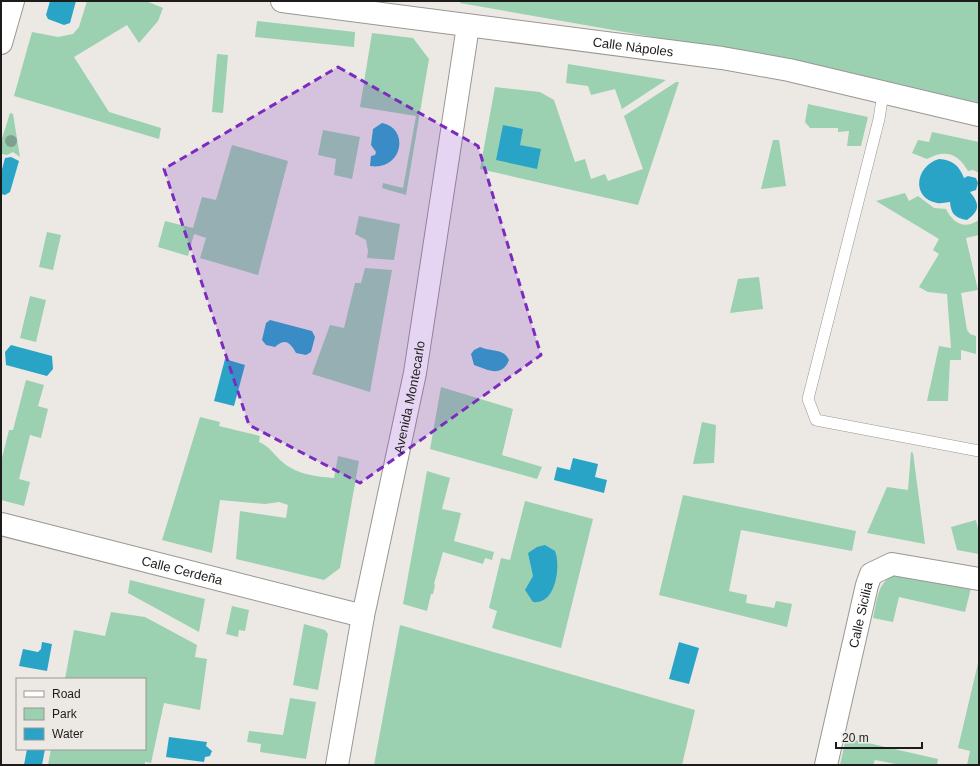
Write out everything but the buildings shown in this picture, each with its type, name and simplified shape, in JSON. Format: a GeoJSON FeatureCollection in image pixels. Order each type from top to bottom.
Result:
{"type":"FeatureCollection","features":[{"type":"Feature","properties":{"kind":"street"},"geometry":{"type":"LineString","coordinates":[[1,43],[13,1]]}},
{"type":"Feature","properties":{"kind":"street","name":"Calle Nápoles"},"geometry":{"type":"LineString","coordinates":[[282,1],[722,58],[789,70],[979,115]]}},
{"type":"Feature","properties":{"kind":"street","name":"Avenida Montecarlo"},"geometry":{"type":"LineString","coordinates":[[337,765],[363,616],[415,373],[468,26]]}},
{"type":"Feature","properties":{"kind":"street","name":"Calle Cerdeña"},"geometry":{"type":"LineString","coordinates":[[1,524],[363,616]]}},
{"type":"Feature","properties":{"kind":"street","name":"Calle Sicilia"},"geometry":{"type":"LineString","coordinates":[[826,765],[867,585],[871,574],[892,564],[979,579]]}},
{"type":"Feature","properties":{"kind":"lane"},"geometry":{"type":"LineString","coordinates":[[883,93],[878,120],[808,399],[816,420],[979,451]]}},
{"type":"Feature","properties":{"kind":"highlighted area"},"geometry":{"type":"Polygon","coordinates":[[[338,67],[478,146],[541,355],[360,483],[249,425],[164,169],[338,67]]]}},
{"type":"Feature","properties":{"kind":"green space"},"geometry":{"type":"Polygon","coordinates":[[[87,1],[146,1],[163,8],[158,21],[139,43],[127,25],[74,57],[109,112],[161,128],[159,139],[14,96],[32,32],[58,37],[73,34],[79,27],[87,1]]]}},
{"type":"Feature","properties":{"kind":"green space"},"geometry":{"type":"Polygon","coordinates":[[[461,1],[979,1],[979,104],[790,61],[460,3],[461,1]]]}},
{"type":"Feature","properties":{"kind":"green space"},"geometry":{"type":"Polygon","coordinates":[[[257,21],[355,32],[354,47],[255,37],[257,21]]]}},
{"type":"Feature","properties":{"kind":"green space"},"geometry":{"type":"Polygon","coordinates":[[[372,33],[413,38],[429,59],[406,195],[382,188],[383,183],[403,188],[416,116],[360,107],[372,33]]]}},
{"type":"Feature","properties":{"kind":"green space"},"geometry":{"type":"Polygon","coordinates":[[[217,54],[228,55],[223,113],[212,112],[217,54]]]}},
{"type":"Feature","properties":{"kind":"green space"},"geometry":{"type":"Polygon","coordinates":[[[568,64],[666,80],[622,109],[615,89],[591,95],[588,86],[566,83],[568,64]]]}},
{"type":"Feature","properties":{"kind":"green space"},"geometry":{"type":"Polygon","coordinates":[[[676,82],[679,82],[638,205],[480,169],[495,87],[540,92],[554,100],[575,162],[585,159],[591,179],[605,174],[608,181],[643,169],[624,116],[676,82]]]}},
{"type":"Feature","properties":{"kind":"green space"},"geometry":{"type":"Polygon","coordinates":[[[808,104],[868,117],[861,146],[847,146],[849,131],[838,132],[838,128],[810,128],[805,122],[808,104]]]}},
{"type":"Feature","properties":{"kind":"green space"},"geometry":{"type":"Polygon","coordinates":[[[10,113],[13,114],[20,157],[13,152],[7,155],[2,154],[1,157],[1,142],[10,113]]]}},
{"type":"Feature","properties":{"kind":"green space"},"geometry":{"type":"Polygon","coordinates":[[[323,130],[360,137],[352,179],[334,175],[336,159],[318,155],[323,130]]]}},
{"type":"Feature","properties":{"kind":"green space"},"geometry":{"type":"Polygon","coordinates":[[[932,132],[979,142],[979,173],[973,170],[968,171],[960,160],[950,154],[940,154],[927,159],[912,153],[918,140],[929,142],[932,132]]]}},
{"type":"Feature","properties":{"kind":"green space"},"geometry":{"type":"Polygon","coordinates":[[[773,140],[779,140],[786,186],[761,189],[773,140]]]}},
{"type":"Feature","properties":{"kind":"green space"},"geometry":{"type":"Polygon","coordinates":[[[232,145],[288,161],[258,275],[200,258],[206,238],[194,234],[188,256],[158,247],[165,221],[193,228],[202,197],[216,200],[232,145]]]}},
{"type":"Feature","properties":{"kind":"green space"},"geometry":{"type":"Polygon","coordinates":[[[905,193],[909,201],[918,196],[934,208],[946,209],[952,218],[960,224],[964,225],[974,223],[979,220],[979,235],[966,238],[978,290],[961,293],[967,330],[970,334],[976,336],[976,354],[961,350],[961,360],[950,360],[948,401],[927,401],[939,346],[951,348],[947,294],[928,292],[919,287],[939,254],[933,250],[939,239],[876,201],[905,193]]]}},
{"type":"Feature","properties":{"kind":"green space"},"geometry":{"type":"Polygon","coordinates":[[[359,216],[400,224],[394,260],[367,258],[368,251],[366,240],[355,234],[359,216]]]}},
{"type":"Feature","properties":{"kind":"green space"},"geometry":{"type":"Polygon","coordinates":[[[47,232],[61,235],[53,270],[39,267],[47,232]]]}},
{"type":"Feature","properties":{"kind":"green space"},"geometry":{"type":"Polygon","coordinates":[[[365,268],[392,270],[370,392],[312,374],[330,325],[344,328],[355,283],[361,283],[365,268]]]}},
{"type":"Feature","properties":{"kind":"green space"},"geometry":{"type":"Polygon","coordinates":[[[759,277],[763,309],[730,313],[738,279],[759,277]]]}},
{"type":"Feature","properties":{"kind":"green space"},"geometry":{"type":"Polygon","coordinates":[[[30,296],[46,300],[36,342],[20,338],[30,296]]]}},
{"type":"Feature","properties":{"kind":"green space"},"geometry":{"type":"Polygon","coordinates":[[[26,380],[44,385],[38,406],[48,409],[41,438],[30,435],[19,479],[30,482],[24,506],[1,500],[1,462],[9,430],[13,430],[26,380]]]}},
{"type":"Feature","properties":{"kind":"green space"},"geometry":{"type":"Polygon","coordinates":[[[441,387],[513,409],[502,455],[542,467],[537,479],[430,449],[441,387]]]}},
{"type":"Feature","properties":{"kind":"green space"},"geometry":{"type":"Polygon","coordinates":[[[200,417],[220,422],[219,426],[260,436],[259,442],[268,447],[282,462],[291,468],[306,474],[334,478],[338,456],[359,461],[340,568],[324,580],[236,559],[240,511],[286,518],[288,505],[279,502],[265,504],[220,500],[212,553],[162,540],[200,417]]]}},
{"type":"Feature","properties":{"kind":"green space"},"geometry":{"type":"Polygon","coordinates":[[[702,422],[716,425],[714,463],[693,464],[702,422]]]}},
{"type":"Feature","properties":{"kind":"green space"},"geometry":{"type":"Polygon","coordinates":[[[911,452],[913,453],[925,544],[867,533],[887,487],[908,490],[911,452]]]}},
{"type":"Feature","properties":{"kind":"green space"},"geometry":{"type":"Polygon","coordinates":[[[427,471],[450,478],[442,509],[461,513],[454,541],[494,552],[492,560],[485,558],[483,564],[443,552],[434,584],[433,594],[431,594],[427,611],[403,604],[427,471]]]}},
{"type":"Feature","properties":{"kind":"green space"},"geometry":{"type":"Polygon","coordinates":[[[683,495],[856,531],[852,551],[741,530],[729,591],[747,595],[746,603],[774,608],[776,601],[792,604],[787,627],[659,595],[683,495]]]}},
{"type":"Feature","properties":{"kind":"green space"},"geometry":{"type":"Polygon","coordinates":[[[525,501],[593,519],[561,648],[492,628],[497,611],[489,608],[501,558],[510,560],[525,501]]]}},
{"type":"Feature","properties":{"kind":"green space"},"geometry":{"type":"Polygon","coordinates":[[[976,520],[979,533],[979,554],[957,550],[951,527],[976,520]]]}},
{"type":"Feature","properties":{"kind":"green space"},"geometry":{"type":"Polygon","coordinates":[[[894,575],[971,588],[965,612],[899,597],[893,622],[873,618],[881,587],[888,578],[894,575]]]}},
{"type":"Feature","properties":{"kind":"green space"},"geometry":{"type":"Polygon","coordinates":[[[130,580],[205,599],[199,632],[128,593],[130,580]]]}},
{"type":"Feature","properties":{"kind":"green space"},"geometry":{"type":"Polygon","coordinates":[[[232,606],[249,610],[245,631],[239,630],[238,637],[226,634],[232,606]]]}},
{"type":"Feature","properties":{"kind":"green space"},"geometry":{"type":"Polygon","coordinates":[[[111,612],[145,617],[197,645],[195,657],[207,659],[200,710],[164,703],[151,763],[145,762],[145,765],[48,765],[51,750],[146,750],[146,678],[65,678],[74,630],[105,636],[111,612]]]}},
{"type":"Feature","properties":{"kind":"green space"},"geometry":{"type":"Polygon","coordinates":[[[304,624],[325,630],[328,634],[318,690],[293,685],[304,624]]]}},
{"type":"Feature","properties":{"kind":"green space"},"geometry":{"type":"Polygon","coordinates":[[[400,625],[695,710],[682,765],[374,765],[400,625]]]}},
{"type":"Feature","properties":{"kind":"green space"},"geometry":{"type":"Polygon","coordinates":[[[979,659],[979,765],[967,765],[970,751],[958,748],[979,659]]]}},
{"type":"Feature","properties":{"kind":"green space"},"geometry":{"type":"Polygon","coordinates":[[[290,698],[316,702],[306,759],[260,752],[261,744],[247,742],[249,731],[283,735],[290,698]]]}},
{"type":"Feature","properties":{"kind":"green space"},"geometry":{"type":"Polygon","coordinates":[[[846,738],[938,759],[937,765],[901,765],[875,760],[873,765],[840,765],[846,738]]]}},
{"type":"Feature","properties":{"kind":"water"},"geometry":{"type":"Polygon","coordinates":[[[50,1],[76,1],[70,23],[64,25],[48,19],[46,15],[50,1]]]}},
{"type":"Feature","properties":{"kind":"water"},"geometry":{"type":"Polygon","coordinates":[[[382,123],[391,126],[397,133],[399,148],[396,156],[390,162],[381,166],[370,166],[371,156],[375,155],[376,152],[371,145],[373,129],[382,123]]]}},
{"type":"Feature","properties":{"kind":"water"},"geometry":{"type":"Polygon","coordinates":[[[503,125],[523,129],[520,145],[541,149],[537,169],[496,160],[503,125]]]}},
{"type":"Feature","properties":{"kind":"water"},"geometry":{"type":"Polygon","coordinates":[[[11,157],[19,161],[10,192],[5,195],[1,194],[1,173],[5,158],[11,157]]]}},
{"type":"Feature","properties":{"kind":"water"},"geometry":{"type":"Polygon","coordinates":[[[939,159],[954,164],[960,170],[964,178],[968,176],[976,178],[978,183],[976,190],[970,192],[976,200],[977,207],[974,214],[967,220],[954,215],[951,210],[950,202],[939,203],[929,200],[923,195],[920,189],[919,182],[925,168],[939,159]]]}},
{"type":"Feature","properties":{"kind":"water"},"geometry":{"type":"Polygon","coordinates":[[[270,320],[312,331],[315,337],[311,352],[306,355],[296,353],[292,346],[287,342],[279,344],[275,347],[266,345],[262,340],[266,323],[270,320]]]}},
{"type":"Feature","properties":{"kind":"water"},"geometry":{"type":"Polygon","coordinates":[[[11,345],[52,356],[53,369],[47,376],[6,365],[5,352],[11,345]]]}},
{"type":"Feature","properties":{"kind":"water"},"geometry":{"type":"Polygon","coordinates":[[[480,347],[501,352],[507,356],[509,360],[506,366],[499,371],[494,371],[474,365],[471,354],[474,350],[480,347]]]}},
{"type":"Feature","properties":{"kind":"water"},"geometry":{"type":"Polygon","coordinates":[[[225,359],[245,365],[234,406],[214,401],[225,359]]]}},
{"type":"Feature","properties":{"kind":"water"},"geometry":{"type":"Polygon","coordinates":[[[573,458],[598,464],[595,477],[607,480],[604,493],[554,480],[557,467],[570,470],[573,458]]]}},
{"type":"Feature","properties":{"kind":"water"},"geometry":{"type":"Polygon","coordinates":[[[545,545],[555,551],[557,558],[557,575],[552,591],[547,597],[541,601],[533,602],[525,590],[533,576],[528,553],[537,547],[545,545]]]}},
{"type":"Feature","properties":{"kind":"water"},"geometry":{"type":"Polygon","coordinates":[[[42,642],[52,644],[47,671],[19,666],[23,649],[38,652],[41,649],[42,642]]]}},
{"type":"Feature","properties":{"kind":"water"},"geometry":{"type":"Polygon","coordinates":[[[679,642],[699,648],[689,684],[669,679],[679,642]]]}},
{"type":"Feature","properties":{"kind":"water"},"geometry":{"type":"Polygon","coordinates":[[[169,737],[207,742],[206,746],[212,751],[210,756],[205,757],[204,762],[166,757],[169,737]]]}},
{"type":"Feature","properties":{"kind":"water"},"geometry":{"type":"Polygon","coordinates":[[[27,750],[45,750],[42,765],[24,765],[27,750]]]}}]}
